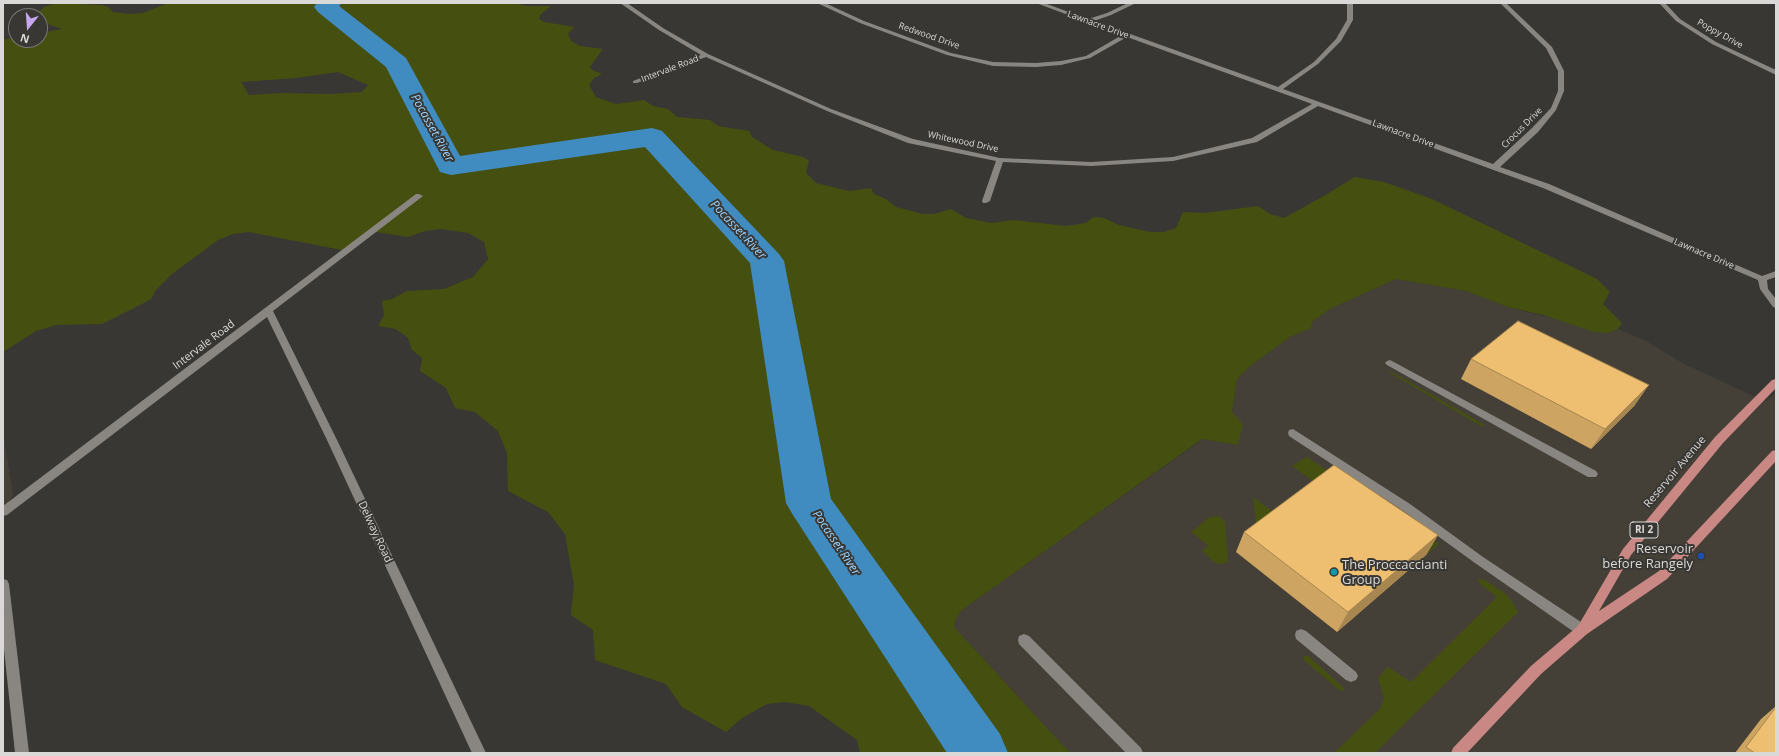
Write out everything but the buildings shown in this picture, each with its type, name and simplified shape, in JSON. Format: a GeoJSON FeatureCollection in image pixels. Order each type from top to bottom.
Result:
{"type":"FeatureCollection","features":[{"type":"Feature","properties":{"kind":"main road","name":"Reservoir Avenue"},"geometry":{"type":"LineString","coordinates":[[1582,630],[1627,552],[1719,440],[1776,382]]}},
{"type":"Feature","properties":{"kind":"main road","name":"Reservoir Avenue"},"geometry":{"type":"LineString","coordinates":[[1458,753],[1536,670],[1582,630],[1663,575],[1774,460]]}},
{"type":"Feature","properties":{"kind":"street","name":"Whitewood Drive"},"geometry":{"type":"LineString","coordinates":[[623,3],[661,29],[706,55],[829,110],[911,141],[1000,160],[1091,164],[1174,159],[1254,140],[1319,103]]}},
{"type":"Feature","properties":{"kind":"street","name":"Redwood Drive"},"geometry":{"type":"LineString","coordinates":[[820,3],[862,22],[949,54],[993,64],[1036,65],[1061,63],[1088,57],[1126,34]]}},
{"type":"Feature","properties":{"kind":"street","name":"Lawnacre Drive"},"geometry":{"type":"LineString","coordinates":[[1039,3],[1279,88],[1546,186],[1762,279]]}},
{"type":"Feature","properties":{"kind":"street"},"geometry":{"type":"LineString","coordinates":[[1087,20],[1109,14],[1132,3]]}},
{"type":"Feature","properties":{"kind":"street"},"geometry":{"type":"LineString","coordinates":[[1279,88],[1316,63],[1339,40],[1350,20],[1350,3]]}},
{"type":"Feature","properties":{"kind":"street","name":"Crocus Drive"},"geometry":{"type":"LineString","coordinates":[[1495,168],[1535,130],[1554,109],[1561,91],[1561,71],[1549,47],[1503,3]]}},
{"type":"Feature","properties":{"kind":"street","name":"Poppy Drive"},"geometry":{"type":"LineString","coordinates":[[1662,3],[1678,20],[1714,43],[1776,73]]}},
{"type":"Feature","properties":{"kind":"street","name":"Intervale Road"},"geometry":{"type":"LineString","coordinates":[[635,82],[706,55]]}},
{"type":"Feature","properties":{"kind":"street"},"geometry":{"type":"LineString","coordinates":[[986,201],[1000,160]]}},
{"type":"Feature","properties":{"kind":"street","name":"Intervale Road"},"geometry":{"type":"LineString","coordinates":[[3,512],[269,312],[419,196]]}},
{"type":"Feature","properties":{"kind":"street"},"geometry":{"type":"LineString","coordinates":[[1776,274],[1762,279],[1764,289],[1776,305]]}},
{"type":"Feature","properties":{"kind":"street","name":"Delway Road"},"geometry":{"type":"LineString","coordinates":[[269,312],[332,440],[479,753]]}},
{"type":"Feature","properties":{"kind":"street"},"geometry":{"type":"LineString","coordinates":[[1390,363],[1592,474]]}},
{"type":"Feature","properties":{"kind":"street"},"geometry":{"type":"LineString","coordinates":[[1293,432],[1582,630]]}},
{"type":"Feature","properties":{"kind":"street"},"geometry":{"type":"LineString","coordinates":[[3,584],[5,618],[22,753]]}},
{"type":"Feature","properties":{"kind":"street"},"geometry":{"type":"LineString","coordinates":[[1301,635],[1350,676]]}},
{"type":"Feature","properties":{"kind":"street"},"geometry":{"type":"LineString","coordinates":[[1024,640],[1136,753]]}},
{"type":"Feature","properties":{"kind":"shaded area"},"geometry":{"type":"Polygon","coordinates":[[[1396,279],[1466,291],[1508,307],[1608,333],[1618,329],[1646,341],[1684,364],[1762,400],[1767,401],[1776,392],[1776,753],[1070,753],[954,627],[957,616],[962,610],[1203,439],[1238,445],[1232,412],[1237,379],[1249,367],[1290,337],[1311,328],[1313,321],[1330,309],[1396,279]]]}},
{"type":"Feature","properties":{"kind":"shaded area"},"geometry":{"type":"Polygon","coordinates":[[[3,432],[13,495],[3,512],[3,432]]]}},
{"type":"Feature","properties":{"kind":"green space"},"geometry":{"type":"Polygon","coordinates":[[[56,3],[102,5],[108,7],[113,12],[130,14],[143,13],[168,3],[511,3],[528,6],[551,6],[540,15],[539,19],[545,22],[574,27],[568,34],[571,41],[580,46],[603,49],[590,67],[592,70],[602,74],[594,78],[589,85],[596,97],[616,104],[644,100],[653,106],[668,109],[677,117],[710,120],[718,126],[749,131],[752,137],[773,150],[803,157],[809,160],[806,173],[816,183],[849,191],[871,188],[874,194],[886,199],[896,207],[923,214],[934,214],[951,209],[966,218],[991,223],[1013,220],[1066,226],[1086,223],[1094,217],[1104,218],[1119,225],[1150,232],[1164,232],[1176,228],[1183,212],[1205,213],[1258,206],[1270,214],[1284,218],[1355,177],[1384,182],[1432,199],[1597,279],[1610,292],[1603,304],[1622,323],[1618,329],[1608,333],[1594,332],[1543,315],[1508,307],[1466,291],[1396,279],[1330,309],[1313,321],[1311,328],[1290,337],[1249,367],[1237,379],[1232,412],[1243,424],[1238,445],[1202,439],[962,610],[957,616],[954,627],[1070,753],[860,753],[857,740],[809,706],[785,702],[767,704],[742,718],[726,732],[682,707],[666,684],[595,660],[593,630],[571,615],[574,585],[565,534],[548,512],[508,491],[507,453],[498,431],[475,412],[455,408],[446,388],[420,371],[422,358],[412,350],[408,338],[396,329],[378,326],[384,315],[382,301],[392,299],[407,291],[444,289],[473,277],[488,259],[484,242],[468,233],[441,229],[425,231],[408,237],[376,232],[347,251],[249,232],[233,234],[218,240],[172,274],[155,291],[152,298],[144,303],[102,324],[56,325],[36,331],[3,352],[3,40],[8,39],[8,48],[48,48],[48,32],[62,29],[48,24],[48,8],[43,8],[56,3]],[[338,72],[296,78],[241,82],[249,95],[362,92],[368,85],[338,72]]]}},
{"type":"Feature","properties":{"kind":"green space"},"geometry":{"type":"Polygon","coordinates":[[[1390,371],[1483,424],[1484,426],[1481,426],[1390,373],[1390,371]]]}},
{"type":"Feature","properties":{"kind":"green space"},"geometry":{"type":"Polygon","coordinates":[[[1307,457],[1439,544],[1426,555],[1325,485],[1316,483],[1292,466],[1307,457]]]}},
{"type":"Feature","properties":{"kind":"green space"},"geometry":{"type":"Polygon","coordinates":[[[1253,497],[1281,518],[1258,536],[1253,497]]]}},
{"type":"Feature","properties":{"kind":"green space"},"geometry":{"type":"Polygon","coordinates":[[[1219,516],[1225,522],[1228,562],[1222,564],[1215,563],[1202,551],[1209,546],[1191,532],[1210,517],[1219,516]]]}},
{"type":"Feature","properties":{"kind":"green space"},"geometry":{"type":"Polygon","coordinates":[[[1478,580],[1485,580],[1506,594],[1518,612],[1375,753],[1334,753],[1380,709],[1384,698],[1378,678],[1388,667],[1411,682],[1497,597],[1480,584],[1478,580]]]}},
{"type":"Feature","properties":{"kind":"green space"},"geometry":{"type":"Polygon","coordinates":[[[1304,656],[1308,656],[1343,687],[1344,691],[1339,690],[1304,660],[1304,656]]]}},
{"type":"Feature","properties":{"kind":"waterway","name":"Pocasset River"},"geometry":{"type":"LineString","coordinates":[[330,3],[326,7],[397,63],[451,166],[652,137],[767,261],[809,503],[980,753]]}},
{"type":"Feature","properties":{"kind":"place","name":"Reservoir before Rangely"},"geometry":{"type":"Point","coordinates":[1701,556]}},
{"type":"Feature","properties":{"kind":"place","name":"The Proccaccianti Group"},"geometry":{"type":"Point","coordinates":[1334,572]}}]}
